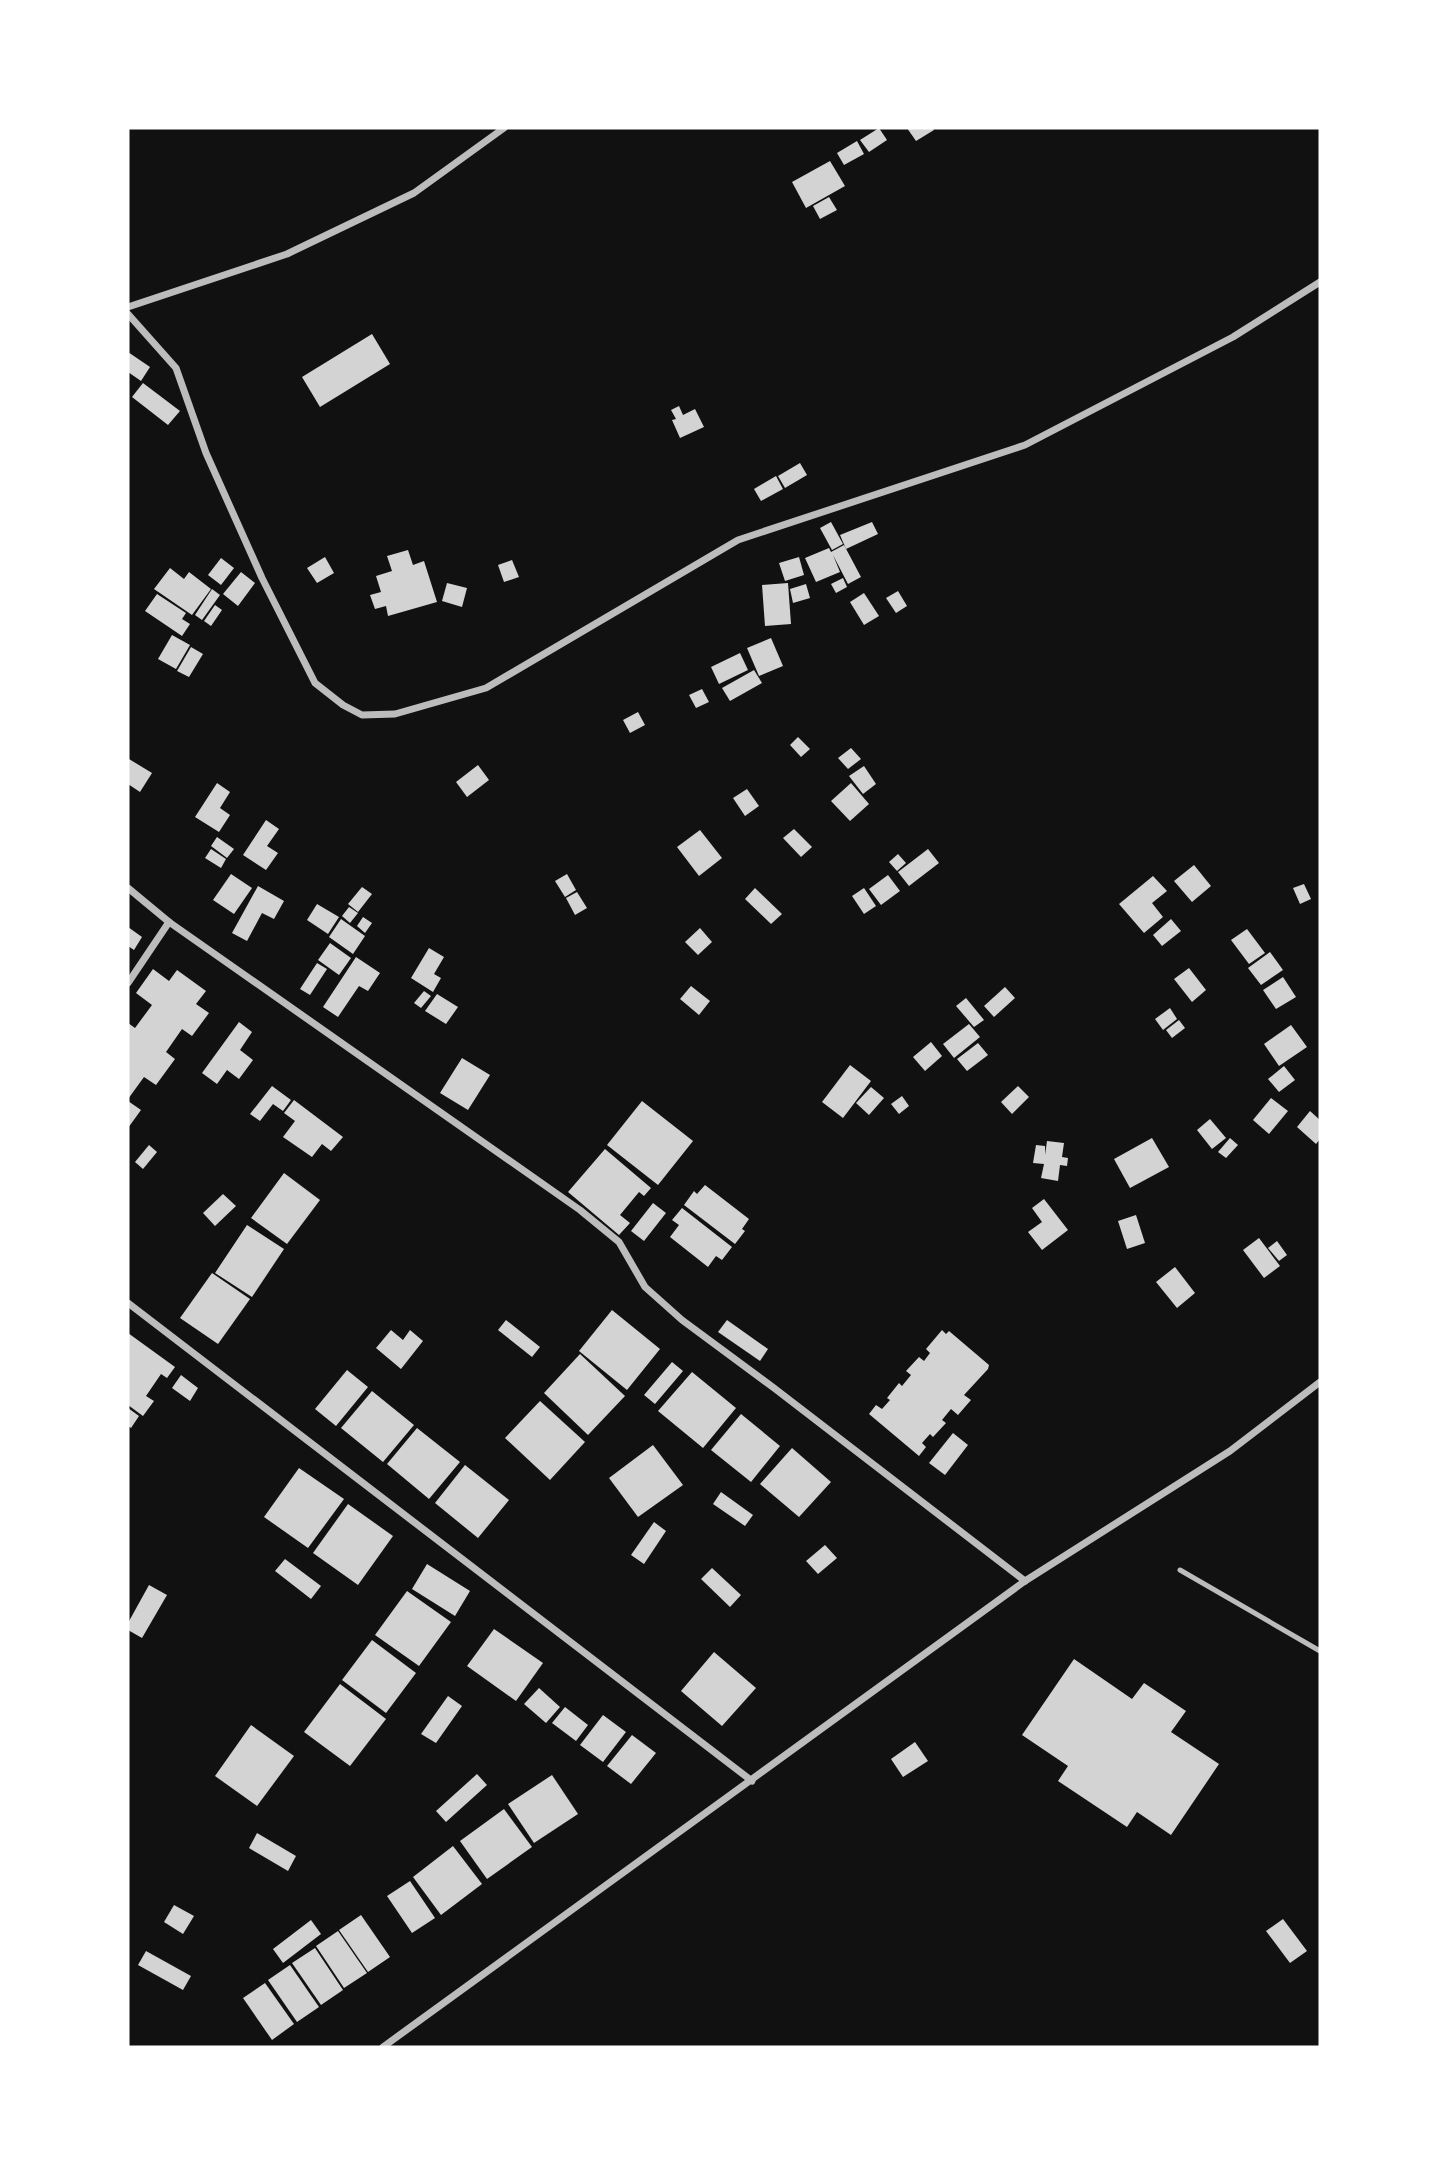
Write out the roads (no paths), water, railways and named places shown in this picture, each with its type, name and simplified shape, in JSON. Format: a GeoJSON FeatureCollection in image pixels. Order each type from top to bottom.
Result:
{"type":"FeatureCollection","features":[{"type":"Feature","properties":{"kind":"street"},"geometry":{"type":"LineString","coordinates":[[128,307],[299,248],[414,193],[504,128]]}},
{"type":"Feature","properties":{"kind":"street"},"geometry":{"type":"LineString","coordinates":[[128,314],[176,368],[206,453],[262,578],[315,683],[343,705],[362,715],[395,714],[486,688],[738,540],[1025,445],[1233,337],[1320,282]]}},
{"type":"Feature","properties":{"kind":"street"},"geometry":{"type":"LineString","coordinates":[[128,888],[169,922],[580,1210],[619,1242],[645,1286],[682,1320],[1025,1581]]}},
{"type":"Feature","properties":{"kind":"street"},"geometry":{"type":"LineString","coordinates":[[128,984],[169,922]]}},
{"type":"Feature","properties":{"kind":"street"},"geometry":{"type":"LineString","coordinates":[[128,1303],[752,1781]]}},
{"type":"Feature","properties":{"kind":"street"},"geometry":{"type":"LineString","coordinates":[[383,2047],[1025,1581],[1230,1451],[1320,1382]]}},
{"type":"Feature","properties":{"kind":"lane"},"geometry":{"type":"LineString","coordinates":[[1180,1570],[1320,1651]]}}]}
